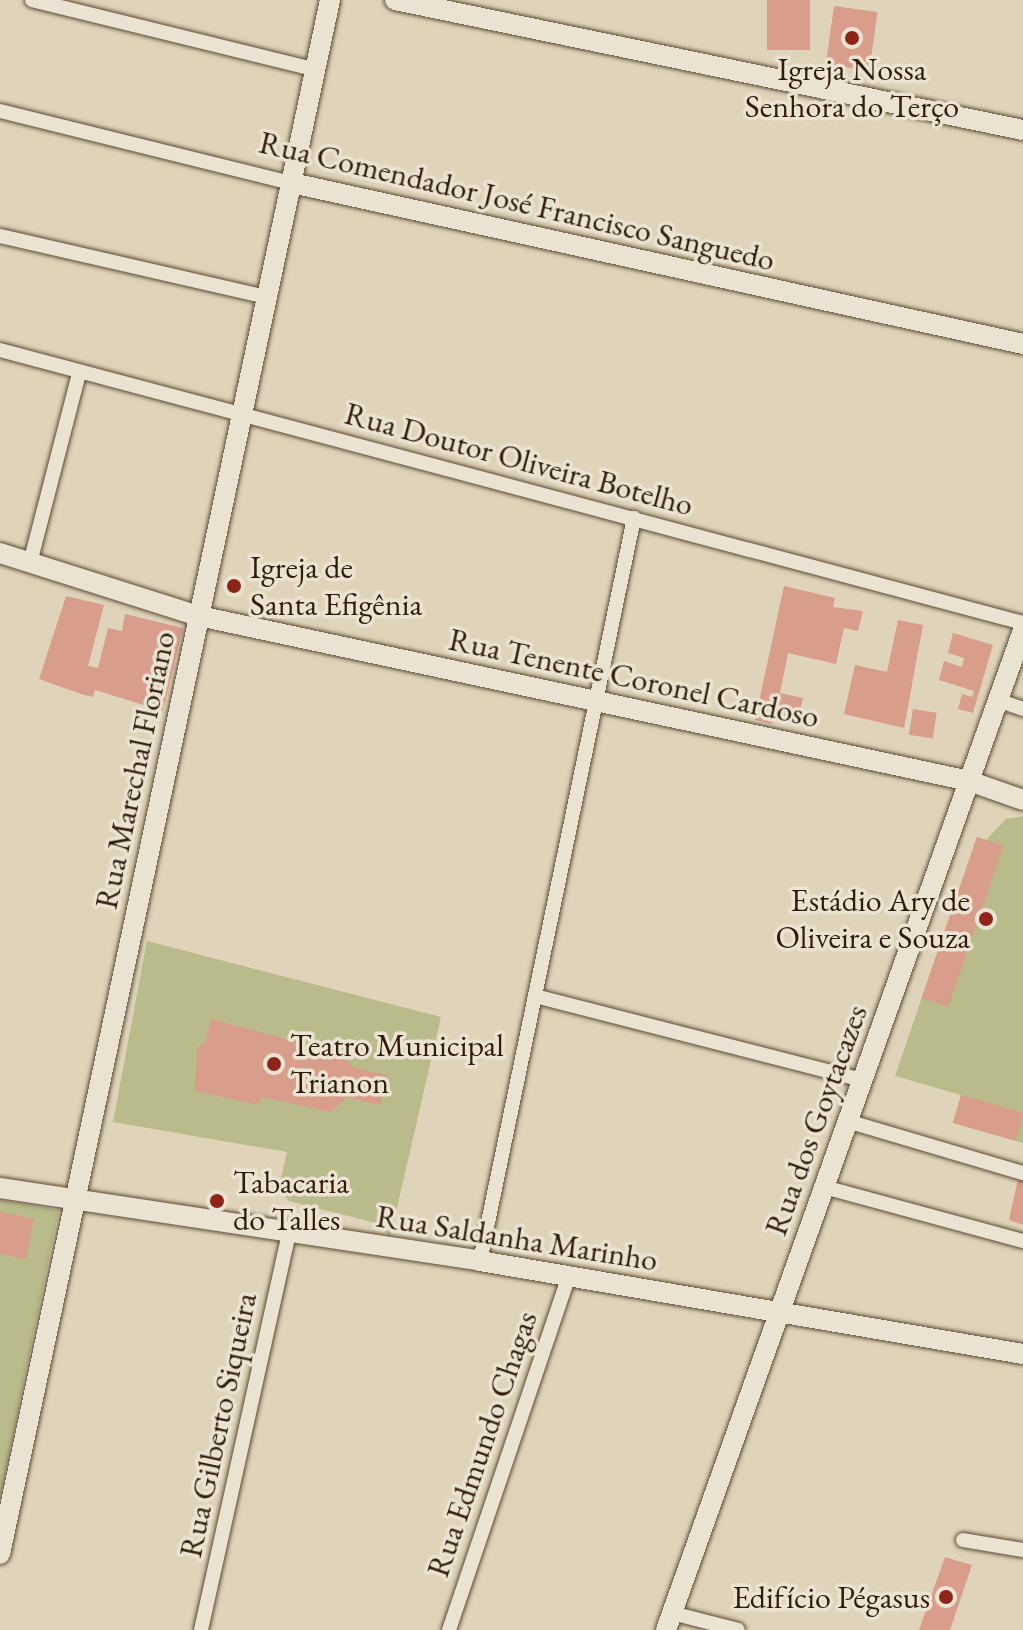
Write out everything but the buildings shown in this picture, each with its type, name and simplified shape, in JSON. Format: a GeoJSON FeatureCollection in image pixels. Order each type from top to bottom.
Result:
{"type":"FeatureCollection","features":[{"type":"Feature","properties":{"kind":"main road","name":"Rua Marechal Floriano"},"geometry":{"type":"LineString","coordinates":[[0,1554],[72,1200],[330,0]]}},
{"type":"Feature","properties":{"kind":"main road"},"geometry":{"type":"LineString","coordinates":[[395,0],[1023,130]]}},
{"type":"Feature","properties":{"kind":"main road","name":"Rua Comendador José Francisco Sanguedo"},"geometry":{"type":"LineString","coordinates":[[292,183],[1023,344]]}},
{"type":"Feature","properties":{"kind":"main road","name":"Rua Tenente Coronel Cardoso"},"geometry":{"type":"LineString","coordinates":[[0,553],[199,616],[969,781],[1023,800]]}},
{"type":"Feature","properties":{"kind":"main road","name":"Rua dos Goytacazes"},"geometry":{"type":"LineString","coordinates":[[669,1622],[997,700],[1018,660],[1023,630]]}},
{"type":"Feature","properties":{"kind":"main road","name":"Rua Saldanha Marinho"},"geometry":{"type":"LineString","coordinates":[[0,1188],[569,1275],[1023,1354]]}},
{"type":"Feature","properties":{"kind":"street"},"geometry":{"type":"LineString","coordinates":[[32,0],[317,70]]}},
{"type":"Feature","properties":{"kind":"street","name":"Rua Comendador José Francisco Sanguedo"},"geometry":{"type":"LineString","coordinates":[[0,111],[292,183]]}},
{"type":"Feature","properties":{"kind":"street"},"geometry":{"type":"LineString","coordinates":[[0,236],[266,297]]}},
{"type":"Feature","properties":{"kind":"street","name":"Rua Doutor Oliveira Botelho"},"geometry":{"type":"LineString","coordinates":[[0,350],[79,374],[243,414],[1023,623]]}},
{"type":"Feature","properties":{"kind":"street"},"geometry":{"type":"LineString","coordinates":[[30,563],[79,374]]}},
{"type":"Feature","properties":{"kind":"street"},"geometry":{"type":"LineString","coordinates":[[480,1261],[634,518]]}},
{"type":"Feature","properties":{"kind":"street"},"geometry":{"type":"LineString","coordinates":[[997,700],[1023,709]]}},
{"type":"Feature","properties":{"kind":"street"},"geometry":{"type":"LineString","coordinates":[[535,996],[862,1080]]}},
{"type":"Feature","properties":{"kind":"street"},"geometry":{"type":"LineString","coordinates":[[847,1121],[1023,1173]]}},
{"type":"Feature","properties":{"kind":"street"},"geometry":{"type":"LineString","coordinates":[[824,1187],[1023,1241]]}},
{"type":"Feature","properties":{"kind":"street","name":"Rua Gilberto Siqueira"},"geometry":{"type":"LineString","coordinates":[[201,1630],[289,1233]]}},
{"type":"Feature","properties":{"kind":"street","name":"Rua Edmundo Chagas"},"geometry":{"type":"LineString","coordinates":[[449,1630],[569,1275]]}},
{"type":"Feature","properties":{"kind":"street"},"geometry":{"type":"LineString","coordinates":[[963,1540],[1023,1550]]}},
{"type":"Feature","properties":{"kind":"street"},"geometry":{"type":"LineString","coordinates":[[669,1622],[738,1630]]}},
{"type":"Feature","properties":{"kind":"green space","name":"Estádio Ary de Oliveira e Souza"},"geometry":{"type":"Polygon","coordinates":[[[1023,816],[1023,1143],[953,1123],[961,1095],[895,1076],[977,837],[986,840],[1006,819],[1023,816]]]}},
{"type":"Feature","properties":{"kind":"green space"},"geometry":{"type":"Polygon","coordinates":[[[147,941],[441,1017],[390,1238],[380,1224],[289,1201],[279,1188],[287,1152],[113,1122],[147,941]]]}},
{"type":"Feature","properties":{"kind":"green space"},"geometry":{"type":"Polygon","coordinates":[[[0,1200],[59,1210],[0,1496],[0,1200]]]}},
{"type":"Feature","properties":{"kind":"place","name":"Igreja Nossa Senhora do Terço"},"geometry":{"type":"Point","coordinates":[852,38]}},
{"type":"Feature","properties":{"kind":"place","name":"Igreja de Santa Efigênia"},"geometry":{"type":"Point","coordinates":[234,586]}},
{"type":"Feature","properties":{"kind":"place","name":"Estádio Ary de Oliveira e Souza"},"geometry":{"type":"Point","coordinates":[986,919]}},
{"type":"Feature","properties":{"kind":"place","name":"Teatro Municipal Trianon"},"geometry":{"type":"Point","coordinates":[274,1064]}},
{"type":"Feature","properties":{"kind":"place","name":"Tabacaria do Talles"},"geometry":{"type":"Point","coordinates":[217,1201]}},
{"type":"Feature","properties":{"kind":"place","name":"Edifício Pégasus"},"geometry":{"type":"Point","coordinates":[946,1597]}}]}
